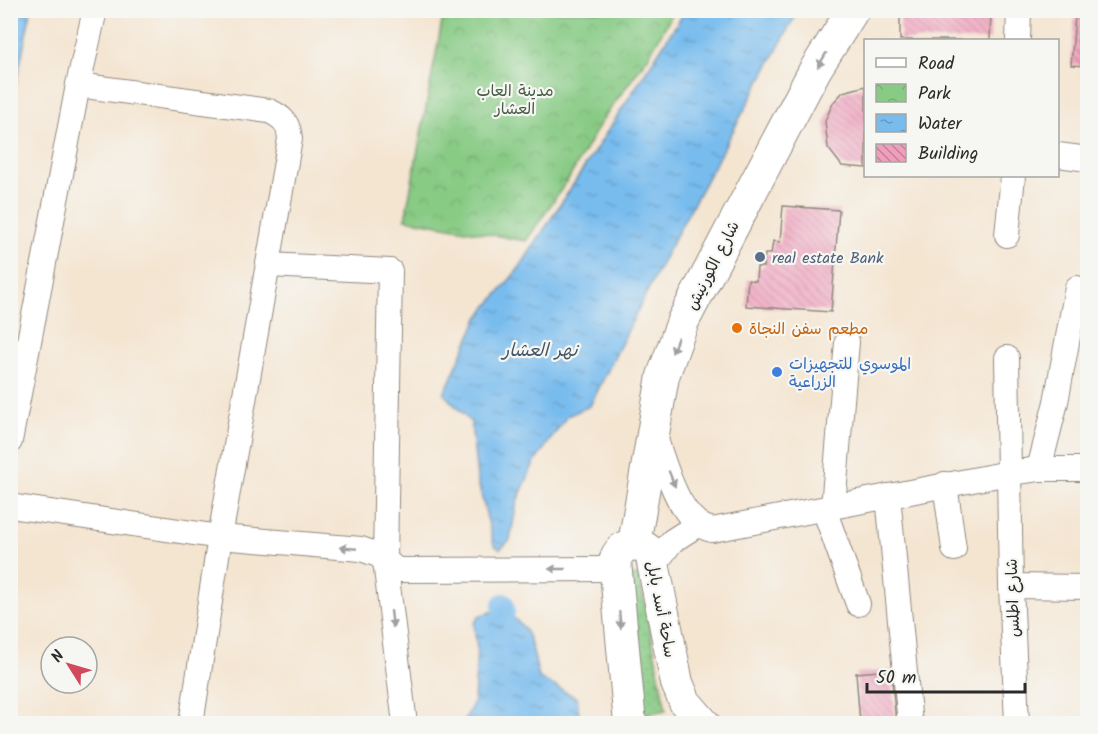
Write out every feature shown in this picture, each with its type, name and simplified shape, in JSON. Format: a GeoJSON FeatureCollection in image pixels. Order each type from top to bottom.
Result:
{"type":"FeatureCollection","features":[{"type":"Feature","properties":{"kind":"main road","name":"شارع الكورنيش"},"geometry":{"type":"LineString","coordinates":[[644,554],[652,429],[663,376],[688,311],[815,70],[853,10]]}},
{"type":"Feature","properties":{"kind":"main road","name":"ساحة أسد بابل"},"geometry":{"type":"LineString","coordinates":[[615,569],[617,554],[626,545],[644,554],[677,683],[685,702],[704,723]]}},
{"type":"Feature","properties":{"kind":"main road"},"geometry":{"type":"LineString","coordinates":[[615,569],[630,723]]}},
{"type":"Feature","properties":{"kind":"street"},"geometry":{"type":"LineString","coordinates":[[10,441],[78,85],[95,10]]}},
{"type":"Feature","properties":{"kind":"street"},"geometry":{"type":"LineString","coordinates":[[1018,39],[1019,10]]}},
{"type":"Feature","properties":{"kind":"street"},"geometry":{"type":"LineString","coordinates":[[78,85],[269,111],[281,116],[289,127],[290,139],[220,537],[191,723]]}},
{"type":"Feature","properties":{"kind":"street"},"geometry":{"type":"LineString","coordinates":[[1059,155],[1088,159]]}},
{"type":"Feature","properties":{"kind":"street"},"geometry":{"type":"LineString","coordinates":[[1007,235],[1013,177]]}},
{"type":"Feature","properties":{"kind":"street"},"geometry":{"type":"LineString","coordinates":[[268,265],[390,271],[385,561],[405,723]]}},
{"type":"Feature","properties":{"kind":"street"},"geometry":{"type":"LineString","coordinates":[[1038,469],[1056,402],[1077,288]]}},
{"type":"Feature","properties":{"kind":"street"},"geometry":{"type":"LineString","coordinates":[[847,342],[829,508],[858,604]]}},
{"type":"Feature","properties":{"kind":"street","name":"شارع اطلس"},"geometry":{"type":"LineString","coordinates":[[1007,358],[1011,586],[1017,723]]}},
{"type":"Feature","properties":{"kind":"street"},"geometry":{"type":"LineString","coordinates":[[652,429],[685,512],[697,525],[720,530],[1010,473],[1038,469],[1088,469]]}},
{"type":"Feature","properties":{"kind":"street"},"geometry":{"type":"LineString","coordinates":[[945,484],[954,549]]}},
{"type":"Feature","properties":{"kind":"street"},"geometry":{"type":"LineString","coordinates":[[888,496],[910,723]]}},
{"type":"Feature","properties":{"kind":"street"},"geometry":{"type":"LineString","coordinates":[[10,506],[220,537],[361,549],[371,551],[397,570],[615,569]]}},
{"type":"Feature","properties":{"kind":"street"},"geometry":{"type":"LineString","coordinates":[[644,554],[672,541],[697,525]]}},
{"type":"Feature","properties":{"kind":"street"},"geometry":{"type":"LineString","coordinates":[[1011,586],[1088,587]]}},
{"type":"Feature","properties":{"kind":"green space","name":"مدينة العاب العشار"},"geometry":{"type":"Polygon","coordinates":[[[444,11],[674,11],[648,57],[603,119],[569,178],[526,241],[405,219],[444,11]]]}},
{"type":"Feature","properties":{"kind":"green space"},"geometry":{"type":"Polygon","coordinates":[[[639,575],[666,710],[642,715],[630,576],[639,575]]]}},
{"type":"Feature","properties":{"kind":"water"},"geometry":{"type":"Polygon","coordinates":[[[10,11],[31,11],[11,108],[10,11]]]}},
{"type":"Feature","properties":{"kind":"water","name":"نهر العشار"},"geometry":{"type":"Polygon","coordinates":[[[685,11],[798,11],[665,256],[590,406],[567,416],[534,463],[517,502],[510,540],[500,549],[494,545],[477,478],[471,422],[444,394],[478,318],[520,267],[685,11]]]}},
{"type":"Feature","properties":{"kind":"water"},"geometry":{"type":"Polygon","coordinates":[[[491,612],[504,614],[522,625],[531,644],[539,678],[577,698],[580,723],[463,723],[474,702],[477,649],[474,624],[479,616],[491,612]]]}},
{"type":"Feature","properties":{"kind":"building"},"geometry":{"type":"Polygon","coordinates":[[[903,10],[991,10],[990,39],[900,39],[900,18],[903,10]]]}},
{"type":"Feature","properties":{"kind":"building"},"geometry":{"type":"Polygon","coordinates":[[[1075,16],[1088,17],[1088,66],[1071,65],[1075,16]]]}},
{"type":"Feature","properties":{"kind":"building"},"geometry":{"type":"Polygon","coordinates":[[[864,87],[864,168],[842,166],[828,148],[825,121],[833,103],[843,92],[864,87]]]}},
{"type":"Feature","properties":{"kind":"building"},"geometry":{"type":"Polygon","coordinates":[[[783,206],[839,210],[831,312],[746,306],[748,280],[756,281],[757,267],[763,267],[765,254],[771,254],[773,241],[780,242],[783,206]]]}},
{"type":"Feature","properties":{"kind":"building"},"geometry":{"type":"Polygon","coordinates":[[[891,670],[896,723],[860,723],[856,673],[891,670]]]}},
{"type":"Feature","properties":{"kind":"waterway"},"geometry":{"type":"LineString","coordinates":[[503,604],[504,613]]}},
{"type":"Feature","properties":{"kind":"place","name":"real estate Bank"},"geometry":{"type":"Point","coordinates":[760,257]}},
{"type":"Feature","properties":{"kind":"place","name":"مطعم سفن النجاة"},"geometry":{"type":"Point","coordinates":[737,328]}},
{"type":"Feature","properties":{"kind":"place","name":"الموسوي للتجهيزات الزراعية"},"geometry":{"type":"Point","coordinates":[777,372]}}]}
